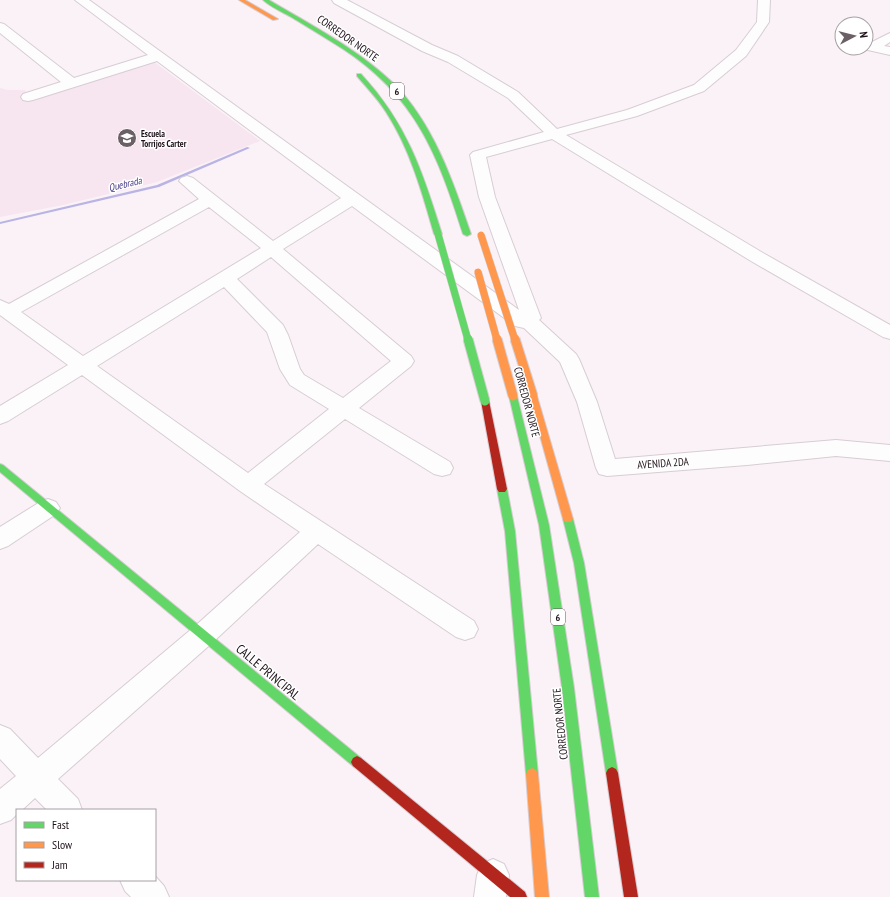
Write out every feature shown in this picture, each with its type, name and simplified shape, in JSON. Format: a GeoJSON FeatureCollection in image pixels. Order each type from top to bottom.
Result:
{"type":"FeatureCollection","features":[{"type":"Feature","properties":{"kind":"main road"},"geometry":{"type":"LineString","coordinates":[[242,0],[282,23]]}},
{"type":"Feature","properties":{"kind":"main road","name":"CORREDOR NORTE"},"geometry":{"type":"LineString","coordinates":[[265,0],[306,23],[367,64],[396,90],[421,124],[441,161],[468,237]]}},
{"type":"Feature","properties":{"kind":"main road","name":"CORREDOR NORTE"},"geometry":{"type":"LineString","coordinates":[[353,69],[380,96],[400,128],[416,163],[438,234],[485,401],[510,531],[525,688],[542,897]]}},
{"type":"Feature","properties":{"kind":"main road"},"geometry":{"type":"LineString","coordinates":[[455,197],[477,228],[533,396],[564,502],[579,564],[631,897]]}},
{"type":"Feature","properties":{"kind":"main road","name":"CORREDOR NORTE"},"geometry":{"type":"LineString","coordinates":[[476,263],[513,396],[544,525],[568,688],[592,897]]}},
{"type":"Feature","properties":{"kind":"main road","name":"CALLE PRINCIPAL"},"geometry":{"type":"LineString","coordinates":[[0,467],[204,635],[491,886],[520,897]]}},
{"type":"Feature","properties":{"kind":"street"},"geometry":{"type":"LineString","coordinates":[[81,0],[351,199],[522,322],[528,321],[531,318],[530,313],[521,293],[487,197],[478,156],[632,113],[699,88],[741,54],[764,22],[764,0]]}},
{"type":"Feature","properties":{"kind":"street"},"geometry":{"type":"LineString","coordinates":[[338,0],[427,48],[454,59],[513,95],[555,135],[757,257],[890,334]]}},
{"type":"Feature","properties":{"kind":"street"},"geometry":{"type":"LineString","coordinates":[[0,26],[72,84]]}},
{"type":"Feature","properties":{"kind":"street"},"geometry":{"type":"LineString","coordinates":[[890,37],[873,47],[890,51]]}},
{"type":"Feature","properties":{"kind":"street"},"geometry":{"type":"LineString","coordinates":[[28,97],[158,57]]}},
{"type":"Feature","properties":{"kind":"street"},"geometry":{"type":"LineString","coordinates":[[187,181],[272,249],[404,361],[248,485]]}},
{"type":"Feature","properties":{"kind":"street"},"geometry":{"type":"LineString","coordinates":[[0,416],[226,278],[351,199]]}},
{"type":"Feature","properties":{"kind":"street"},"geometry":{"type":"LineString","coordinates":[[209,200],[4,309],[248,485],[464,629]]}},
{"type":"Feature","properties":{"kind":"street"},"geometry":{"type":"LineString","coordinates":[[226,278],[276,329],[290,372],[297,380],[442,468]]}},
{"type":"Feature","properties":{"kind":"street","name":"AVENIDA 2DA"},"geometry":{"type":"LineString","coordinates":[[528,321],[569,359],[587,402],[607,468],[747,457],[836,448],[890,453]]}},
{"type":"Feature","properties":{"kind":"street"},"geometry":{"type":"LineString","coordinates":[[0,539],[48,508]]}},
{"type":"Feature","properties":{"kind":"street"},"geometry":{"type":"LineString","coordinates":[[0,809],[204,635],[317,531]]}},
{"type":"Feature","properties":{"kind":"street"},"geometry":{"type":"LineString","coordinates":[[0,739],[35,778],[66,809]]}},
{"type":"Feature","properties":{"kind":"street"},"geometry":{"type":"LineString","coordinates":[[137,881],[152,897]]}},
{"type":"Feature","properties":{"kind":"shaded area","name":"Escuela Torrijos Carter"},"geometry":{"type":"Polygon","coordinates":[[[154,62],[260,141],[157,182],[63,205],[0,217],[0,88],[7,90],[25,90],[29,100],[154,62]]]}},
{"type":"Feature","properties":{"kind":"waterway","name":"Quebrada"},"geometry":{"type":"LineString","coordinates":[[0,223],[158,186],[248,148]]}},
{"type":"Feature","properties":{"kind":"traffic: fast"},"geometry":{"type":"LineString","coordinates":[[265,0],[347,49],[378,72],[405,100],[428,135],[437,154],[446,174],[467,234]]}},
{"type":"Feature","properties":{"kind":"traffic: fast"},"geometry":{"type":"LineString","coordinates":[[359,75],[388,111],[409,149],[425,190],[438,234]]}},
{"type":"Feature","properties":{"kind":"traffic: fast"},"geometry":{"type":"LineString","coordinates":[[438,234],[485,401]]}},
{"type":"Feature","properties":{"kind":"traffic: fast"},"geometry":{"type":"LineString","coordinates":[[513,396],[544,525],[568,688],[592,897]]}},
{"type":"Feature","properties":{"kind":"traffic: fast"},"geometry":{"type":"LineString","coordinates":[[0,467],[357,762]]}},
{"type":"Feature","properties":{"kind":"traffic: fast"},"geometry":{"type":"LineString","coordinates":[[502,489],[510,531],[532,774]]}},
{"type":"Feature","properties":{"kind":"traffic: fast"},"geometry":{"type":"LineString","coordinates":[[568,519],[579,563],[612,773]]}},
{"type":"Feature","properties":{"kind":"traffic: slow"},"geometry":{"type":"LineString","coordinates":[[241,0],[275,19]]}},
{"type":"Feature","properties":{"kind":"traffic: slow"},"geometry":{"type":"LineString","coordinates":[[481,235],[533,396]]}},
{"type":"Feature","properties":{"kind":"traffic: slow"},"geometry":{"type":"LineString","coordinates":[[478,272],[513,396]]}},
{"type":"Feature","properties":{"kind":"traffic: slow"},"geometry":{"type":"LineString","coordinates":[[533,396],[568,519]]}},
{"type":"Feature","properties":{"kind":"traffic: slow"},"geometry":{"type":"LineString","coordinates":[[532,774],[542,897]]}},
{"type":"Feature","properties":{"kind":"traffic: jam"},"geometry":{"type":"LineString","coordinates":[[485,401],[502,489]]}},
{"type":"Feature","properties":{"kind":"traffic: jam"},"geometry":{"type":"LineString","coordinates":[[357,762],[520,897]]}},
{"type":"Feature","properties":{"kind":"traffic: jam"},"geometry":{"type":"LineString","coordinates":[[612,773],[631,897]]}},
{"type":"Feature","properties":{"kind":"place","name":"Escuela Torrijos Carter"},"geometry":{"type":"Point","coordinates":[127,138]}}]}
